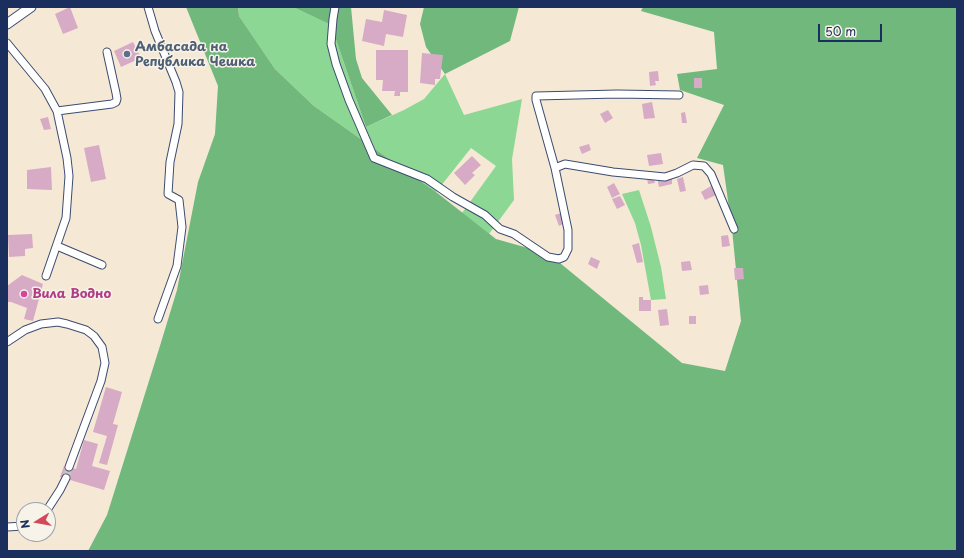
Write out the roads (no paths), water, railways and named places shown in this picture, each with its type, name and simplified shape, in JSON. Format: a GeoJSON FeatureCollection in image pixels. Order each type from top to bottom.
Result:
{"type":"FeatureCollection","features":[{"type":"Feature","properties":{"kind":"street"},"geometry":{"type":"LineString","coordinates":[[7,24],[31,7]]}},
{"type":"Feature","properties":{"kind":"street"},"geometry":{"type":"LineString","coordinates":[[148,7],[155,31],[179,92],[178,124],[170,162],[168,194],[179,200],[182,227],[177,266],[158,319]]}},
{"type":"Feature","properties":{"kind":"street"},"geometry":{"type":"LineString","coordinates":[[335,7],[331,44],[336,64],[349,100],[374,158],[427,180],[485,215],[500,229],[514,234],[548,257],[559,259],[564,257],[568,249],[568,230],[555,168],[536,96],[617,94],[680,95]]}},
{"type":"Feature","properties":{"kind":"street"},"geometry":{"type":"LineString","coordinates":[[7,43],[45,89],[57,111],[64,140],[69,176],[66,218],[46,276]]}},
{"type":"Feature","properties":{"kind":"street"},"geometry":{"type":"LineString","coordinates":[[57,111],[112,104],[116,102],[117,98],[107,52]]}},
{"type":"Feature","properties":{"kind":"street"},"geometry":{"type":"LineString","coordinates":[[555,168],[565,164],[613,172],[665,177],[693,165],[704,166],[711,174],[734,229]]}},
{"type":"Feature","properties":{"kind":"street"},"geometry":{"type":"LineString","coordinates":[[57,246],[102,265]]}},
{"type":"Feature","properties":{"kind":"street"},"geometry":{"type":"LineString","coordinates":[[7,342],[30,328],[41,324],[58,322],[86,330],[94,336],[102,347],[105,363],[101,380],[69,467]]}},
{"type":"Feature","properties":{"kind":"street"},"geometry":{"type":"LineString","coordinates":[[53,502],[66,478]]}},
{"type":"Feature","properties":{"kind":"tunnel"},"geometry":{"type":"LineString","coordinates":[[66,478],[69,467]]}},
{"type":"Feature","properties":{"kind":"place","name":"Амбасада на Република Чешка"},"geometry":{"type":"Point","coordinates":[127,54]}},
{"type":"Feature","properties":{"kind":"place","name":"Вила Водно"},"geometry":{"type":"Point","coordinates":[24,294]}}]}
